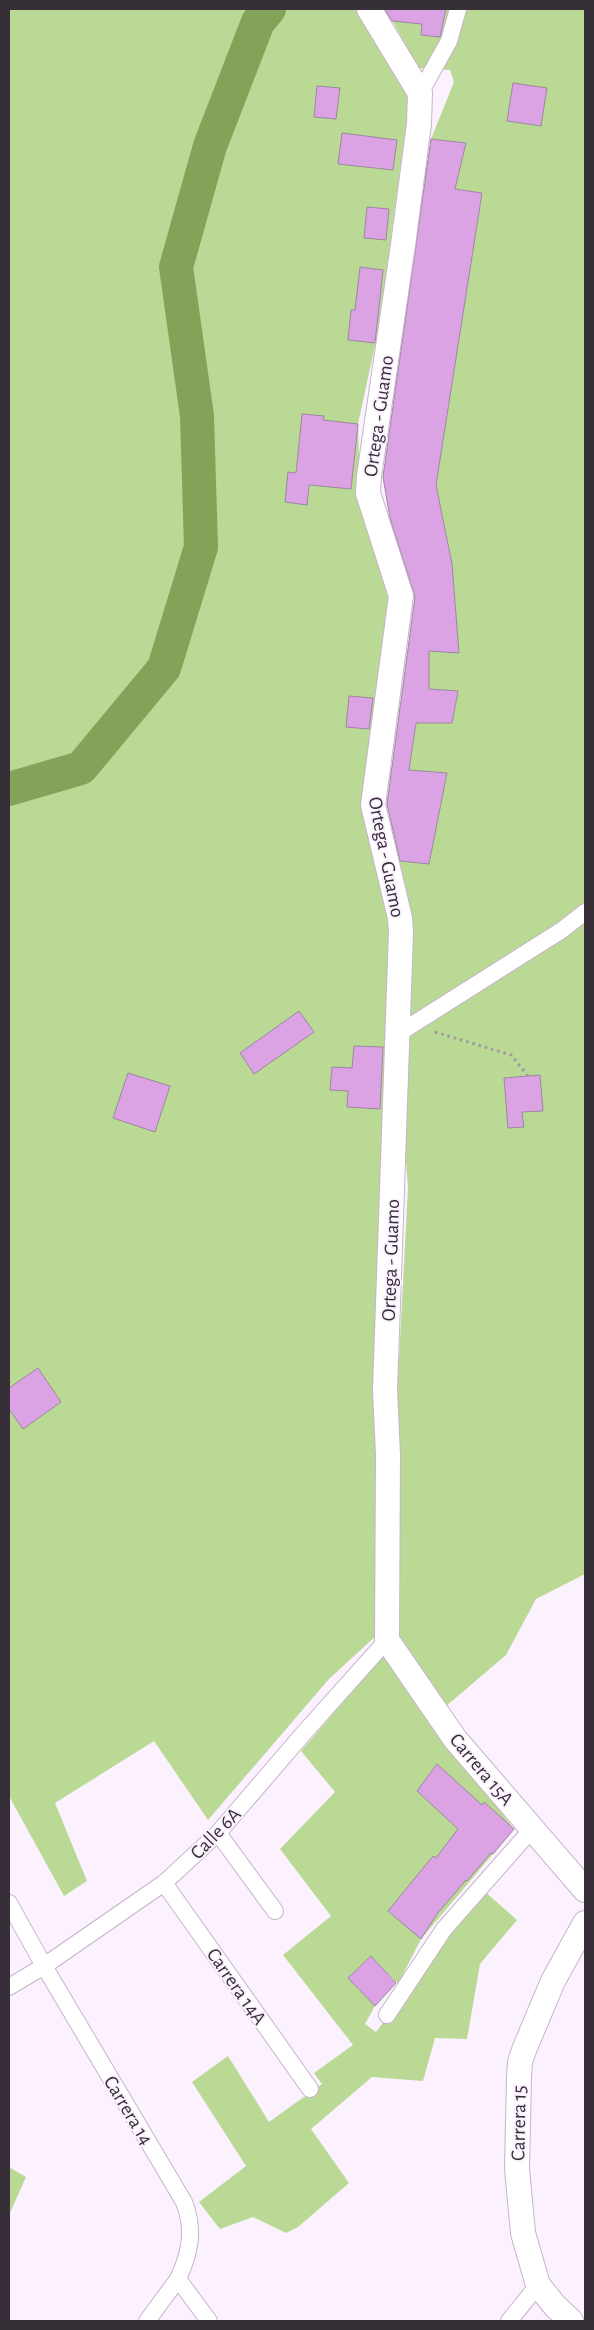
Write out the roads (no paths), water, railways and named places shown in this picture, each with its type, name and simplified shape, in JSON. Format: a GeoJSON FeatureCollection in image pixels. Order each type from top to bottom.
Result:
{"type":"FeatureCollection","features":[{"type":"Feature","properties":{"kind":"street"},"geometry":{"type":"LineString","coordinates":[[369,9],[420,93],[449,41],[458,9]]}},
{"type":"Feature","properties":{"kind":"street","name":"Ortega - Guamo"},"geometry":{"type":"LineString","coordinates":[[387,1640],[388,1455],[385,1390],[404,1029],[400,918],[373,805],[400,596],[368,493],[404,245],[419,124],[420,93]]}},
{"type":"Feature","properties":{"kind":"street"},"geometry":{"type":"LineString","coordinates":[[404,1029],[562,930],[585,912]]}},
{"type":"Feature","properties":{"kind":"street","name":"Carrera 15A"},"geometry":{"type":"LineString","coordinates":[[387,1640],[455,1739],[585,1890]]}},
{"type":"Feature","properties":{"kind":"street","name":"Calle 6A"},"geometry":{"type":"LineString","coordinates":[[9,1987],[44,1966],[164,1883],[218,1834],[303,1734],[387,1640]]}},
{"type":"Feature","properties":{"kind":"street"},"geometry":{"type":"LineString","coordinates":[[387,2015],[444,1929],[532,1828]]}},
{"type":"Feature","properties":{"kind":"street"},"geometry":{"type":"LineString","coordinates":[[218,1834],[275,1911]]}},
{"type":"Feature","properties":{"kind":"street","name":"Carrera 14A"},"geometry":{"type":"LineString","coordinates":[[164,1883],[310,2089]]}},
{"type":"Feature","properties":{"kind":"street","name":"Carrera 14"},"geometry":{"type":"LineString","coordinates":[[9,1902],[44,1966],[184,2202],[190,2221],[190,2243],[187,2258],[178,2279],[147,2321]]}},
{"type":"Feature","properties":{"kind":"street","name":"Carrera 15"},"geometry":{"type":"LineString","coordinates":[[571,2321],[555,2306],[538,2285],[523,2233],[517,2169],[520,2062],[553,1981],[585,1923]]}},
{"type":"Feature","properties":{"kind":"street"},"geometry":{"type":"LineString","coordinates":[[178,2279],[209,2321]]}},
{"type":"Feature","properties":{"kind":"street"},"geometry":{"type":"LineString","coordinates":[[509,2321],[538,2285]]}},
{"type":"Feature","properties":{"kind":"waterway"},"geometry":{"type":"LineString","coordinates":[[9,789],[81,768],[164,668],[201,547],[197,416],[176,267],[210,146],[258,22],[269,9]]}}]}
